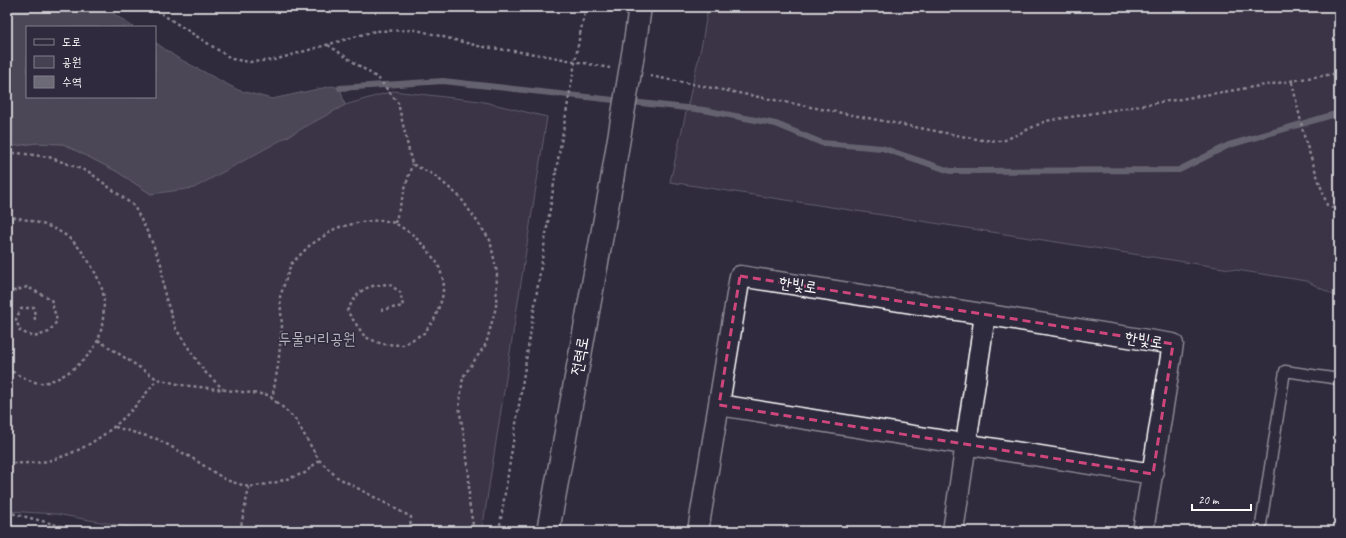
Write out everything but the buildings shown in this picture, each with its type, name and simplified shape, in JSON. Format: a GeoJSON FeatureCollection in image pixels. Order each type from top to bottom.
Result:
{"type":"FeatureCollection","features":[{"type":"Feature","properties":{"kind":"street","name":"전력로"},"geometry":{"type":"LineString","coordinates":[[548,531],[612,180],[640,7]]}},
{"type":"Feature","properties":{"kind":"street","name":"한빛로"},"geometry":{"type":"LineString","coordinates":[[698,531],[740,276],[1173,344],[1144,531]]}},
{"type":"Feature","properties":{"kind":"street"},"geometry":{"type":"LineString","coordinates":[[953,531],[985,315]]}},
{"type":"Feature","properties":{"kind":"street"},"geometry":{"type":"LineString","coordinates":[[719,405],[1153,474]]}},
{"type":"Feature","properties":{"kind":"lane"},"geometry":{"type":"LineString","coordinates":[[1260,531],[1285,371],[1339,379]]}},
{"type":"Feature","properties":{"kind":"path"},"geometry":{"type":"LineString","coordinates":[[151,7],[232,59],[250,62],[274,60],[375,31],[417,30],[478,46],[542,55],[611,68]]}},
{"type":"Feature","properties":{"kind":"path"},"geometry":{"type":"LineString","coordinates":[[499,531],[556,171],[586,7]]}},
{"type":"Feature","properties":{"kind":"path"},"geometry":{"type":"LineString","coordinates":[[327,44],[379,79],[398,102],[412,164],[395,222]]}},
{"type":"Feature","properties":{"kind":"path"},"geometry":{"type":"LineString","coordinates":[[649,75],[982,140],[1004,142],[1046,121],[1292,82],[1339,73]]}},
{"type":"Feature","properties":{"kind":"path"},"geometry":{"type":"LineString","coordinates":[[1292,82],[1305,140],[1327,205],[1339,211]]}},
{"type":"Feature","properties":{"kind":"path"},"geometry":{"type":"LineString","coordinates":[[7,153],[17,152],[49,157],[89,172],[134,206],[149,235],[161,264],[165,296],[176,329],[204,371],[224,390]]}},
{"type":"Feature","properties":{"kind":"path"},"geometry":{"type":"LineString","coordinates":[[412,164],[434,175],[460,197],[490,240],[497,273],[496,307],[486,344],[463,377],[459,408],[465,441],[469,502],[474,531]]}},
{"type":"Feature","properties":{"kind":"path"},"geometry":{"type":"LineString","coordinates":[[7,216],[38,221],[70,238],[90,263],[102,290],[103,316],[98,340],[84,359],[64,376],[41,383],[12,373],[7,367]]}},
{"type":"Feature","properties":{"kind":"path"},"geometry":{"type":"LineString","coordinates":[[381,310],[404,306],[400,292],[389,284],[370,285],[356,296],[347,311],[365,337],[382,344],[404,345],[424,333],[434,320],[442,299],[444,282],[438,264],[425,247],[412,234],[395,222],[382,220],[361,222],[336,228],[309,246],[291,264],[280,297],[282,326],[278,366],[272,399],[295,419],[320,460],[337,478],[411,517],[410,531]]}},
{"type":"Feature","properties":{"kind":"path"},"geometry":{"type":"LineString","coordinates":[[7,293],[27,287],[51,299],[57,321],[49,332],[34,337],[20,331],[16,319],[21,309],[34,307],[35,320]]}},
{"type":"Feature","properties":{"kind":"path"},"geometry":{"type":"LineString","coordinates":[[98,340],[157,380],[269,395],[277,403]]}},
{"type":"Feature","properties":{"kind":"path"},"geometry":{"type":"LineString","coordinates":[[7,463],[46,461],[88,446],[115,427],[140,403],[157,380]]}},
{"type":"Feature","properties":{"kind":"path"},"geometry":{"type":"LineString","coordinates":[[115,427],[157,439],[192,458],[226,480],[249,487],[274,483],[305,473],[320,460]]}},
{"type":"Feature","properties":{"kind":"path"},"geometry":{"type":"LineString","coordinates":[[240,531],[249,487]]}},
{"type":"Feature","properties":{"kind":"path"},"geometry":{"type":"LineString","coordinates":[[7,512],[80,531]]}},
{"type":"Feature","properties":{"kind":"path"},"geometry":{"type":"LineString","coordinates":[[462,531],[473,523]]}},
{"type":"Feature","properties":{"kind":"path"},"geometry":{"type":"LineString","coordinates":[[410,526],[418,531]]}},
{"type":"Feature","properties":{"kind":"highlighted area"},"geometry":{"type":"Polygon","coordinates":[[[740,276],[1173,344],[1153,474],[719,405],[740,276]]]}},
{"type":"Feature","properties":{"kind":"green space"},"geometry":{"type":"Polygon","coordinates":[[[708,7],[1339,7],[1339,298],[1307,281],[670,182],[702,43],[708,7]]]}},
{"type":"Feature","properties":{"kind":"green space","name":"두물머리공원"},"geometry":{"type":"Polygon","coordinates":[[[393,91],[480,101],[547,117],[482,531],[151,531],[56,514],[7,511],[7,147],[36,143],[63,144],[116,171],[151,194],[290,134],[345,105],[393,91]]]}},
{"type":"Feature","properties":{"kind":"water"},"geometry":{"type":"Polygon","coordinates":[[[7,7],[104,7],[132,26],[26,26],[26,98],[156,98],[156,43],[176,57],[238,90],[272,99],[332,86],[340,88],[345,105],[194,188],[151,194],[116,171],[63,144],[36,143],[7,147],[7,7]]]}},
{"type":"Feature","properties":{"kind":"waterway"},"geometry":{"type":"LineString","coordinates":[[340,88],[443,81],[704,110],[776,124],[822,143],[882,148],[950,171],[1179,170],[1229,145],[1339,113]]}}]}
